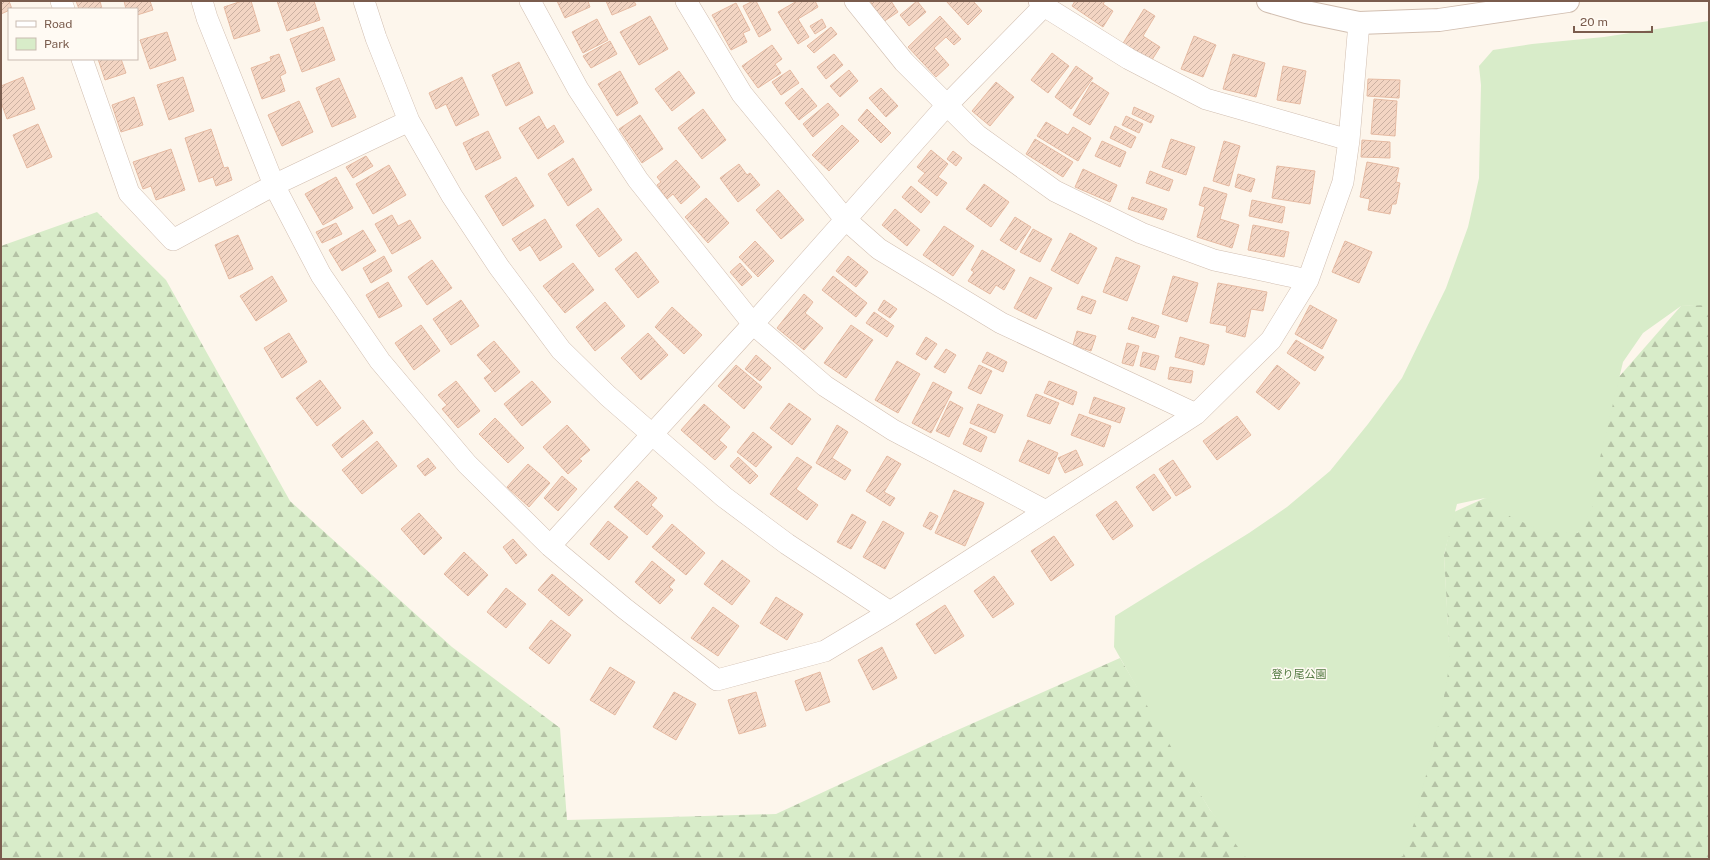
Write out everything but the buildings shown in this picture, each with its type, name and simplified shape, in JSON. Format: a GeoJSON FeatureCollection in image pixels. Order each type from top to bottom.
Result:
{"type":"FeatureCollection","features":[{"type":"Feature","properties":{"kind":"street"},"geometry":{"type":"LineString","coordinates":[[202,1],[207,18],[274,185],[321,274],[380,361],[467,464],[550,546],[624,608],[717,680],[825,651],[890,612],[1196,414],[1271,340],[1308,280],[1343,182],[1350,140],[1359,23]]}},
{"type":"Feature","properties":{"kind":"street"},"geometry":{"type":"LineString","coordinates":[[364,1],[376,38],[409,121],[452,196],[499,267],[560,350],[608,396],[724,497],[787,544],[890,612]]}},
{"type":"Feature","properties":{"kind":"street"},"geometry":{"type":"LineString","coordinates":[[530,1],[578,90],[638,180],[753,324],[825,386],[893,430],[1046,511]]}},
{"type":"Feature","properties":{"kind":"street"},"geometry":{"type":"LineString","coordinates":[[686,1],[742,94],[845,220],[879,250],[1001,323],[1196,414]]}},
{"type":"Feature","properties":{"kind":"street"},"geometry":{"type":"LineString","coordinates":[[855,1],[904,62],[977,135],[1055,190],[1141,233],[1214,260],[1308,280]]}},
{"type":"Feature","properties":{"kind":"street"},"geometry":{"type":"LineString","coordinates":[[1268,1],[1306,12],[1359,23],[1439,20],[1568,1]]}},
{"type":"Feature","properties":{"kind":"street"},"geometry":{"type":"LineString","coordinates":[[550,546],[753,324],[947,105],[1041,4],[1129,59],[1206,99],[1350,140]]}},
{"type":"Feature","properties":{"kind":"street"},"geometry":{"type":"LineString","coordinates":[[82,60],[129,193],[173,240],[274,185],[409,121]]}},
{"type":"Feature","properties":{"kind":"green space","name":"登り尾公園"},"geometry":{"type":"Polygon","coordinates":[[[1709,21],[1709,305],[1681,306],[1643,333],[1623,362],[1598,466],[1592,508],[1578,533],[1545,532],[1511,517],[1485,498],[1457,504],[1444,555],[1450,661],[1441,714],[1415,820],[1403,856],[1397,859],[1247,859],[1210,810],[1162,732],[1114,647],[1115,616],[1249,533],[1287,507],[1330,471],[1368,424],[1402,378],[1446,288],[1468,227],[1479,178],[1481,85],[1479,66],[1493,50],[1532,44],[1604,37],[1709,21]]]}},
{"type":"Feature","properties":{"kind":"green space"},"geometry":{"type":"Polygon","coordinates":[[[97,212],[166,280],[290,501],[452,647],[560,728],[567,820],[776,814],[944,736],[1120,658],[1210,810],[1254,859],[1,859],[1,246],[97,212]]]}},
{"type":"Feature","properties":{"kind":"green space"},"geometry":{"type":"Polygon","coordinates":[[[1709,304],[1709,859],[1393,859],[1449,649],[1444,555],[1454,512],[1485,498],[1578,533],[1618,378],[1681,306],[1709,304]]]}}]}
